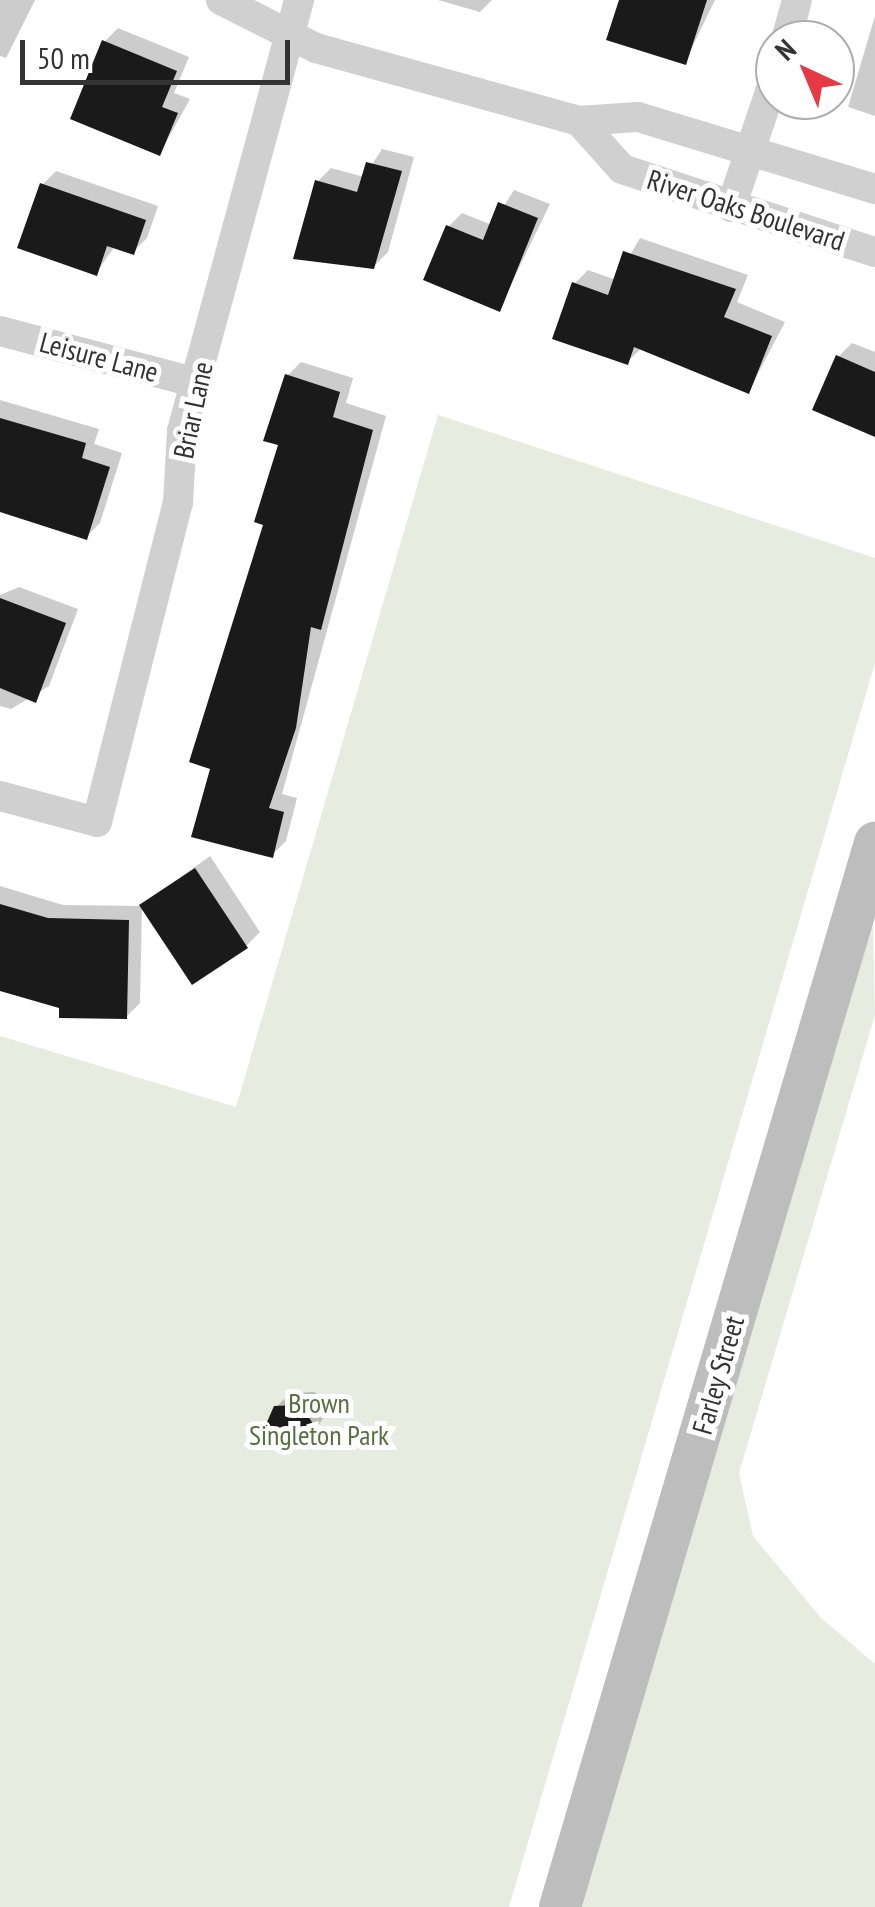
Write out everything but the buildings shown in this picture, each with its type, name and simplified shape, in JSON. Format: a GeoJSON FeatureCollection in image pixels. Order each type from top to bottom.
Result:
{"type":"FeatureCollection","features":[{"type":"Feature","properties":{"kind":"street","name":"River Oaks Boulevard"},"geometry":{"type":"LineString","coordinates":[[221,0],[290,36],[579,121],[638,116],[875,188]]}},
{"type":"Feature","properties":{"kind":"street","name":"Briar Lane"},"geometry":{"type":"LineString","coordinates":[[0,796],[97,822],[163,572],[197,383],[299,0]]}},
{"type":"Feature","properties":{"kind":"street"},"geometry":{"type":"LineString","coordinates":[[731,207],[763,120]]}},
{"type":"Feature","properties":{"kind":"street","name":"River Oaks Boulevard"},"geometry":{"type":"LineString","coordinates":[[579,121],[622,169],[875,252]]}},
{"type":"Feature","properties":{"kind":"street","name":"Leisure Lane"},"geometry":{"type":"LineString","coordinates":[[0,331],[197,383]]}},
{"type":"Feature","properties":{"kind":"street","name":"Farley Street"},"geometry":{"type":"LineString","coordinates":[[560,1907],[875,842]]}},
{"type":"Feature","properties":{"kind":"green space","name":"Brown Singleton Park"},"geometry":{"type":"Polygon","coordinates":[[[438,415],[875,558],[875,663],[509,1907],[0,1907],[0,1036],[236,1107],[438,415]]]}},
{"type":"Feature","properties":{"kind":"green space"},"geometry":{"type":"Polygon","coordinates":[[[873,922],[875,1015],[739,1473],[753,1536],[821,1618],[875,1664],[875,1907],[582,1907],[873,922]]]}}]}
